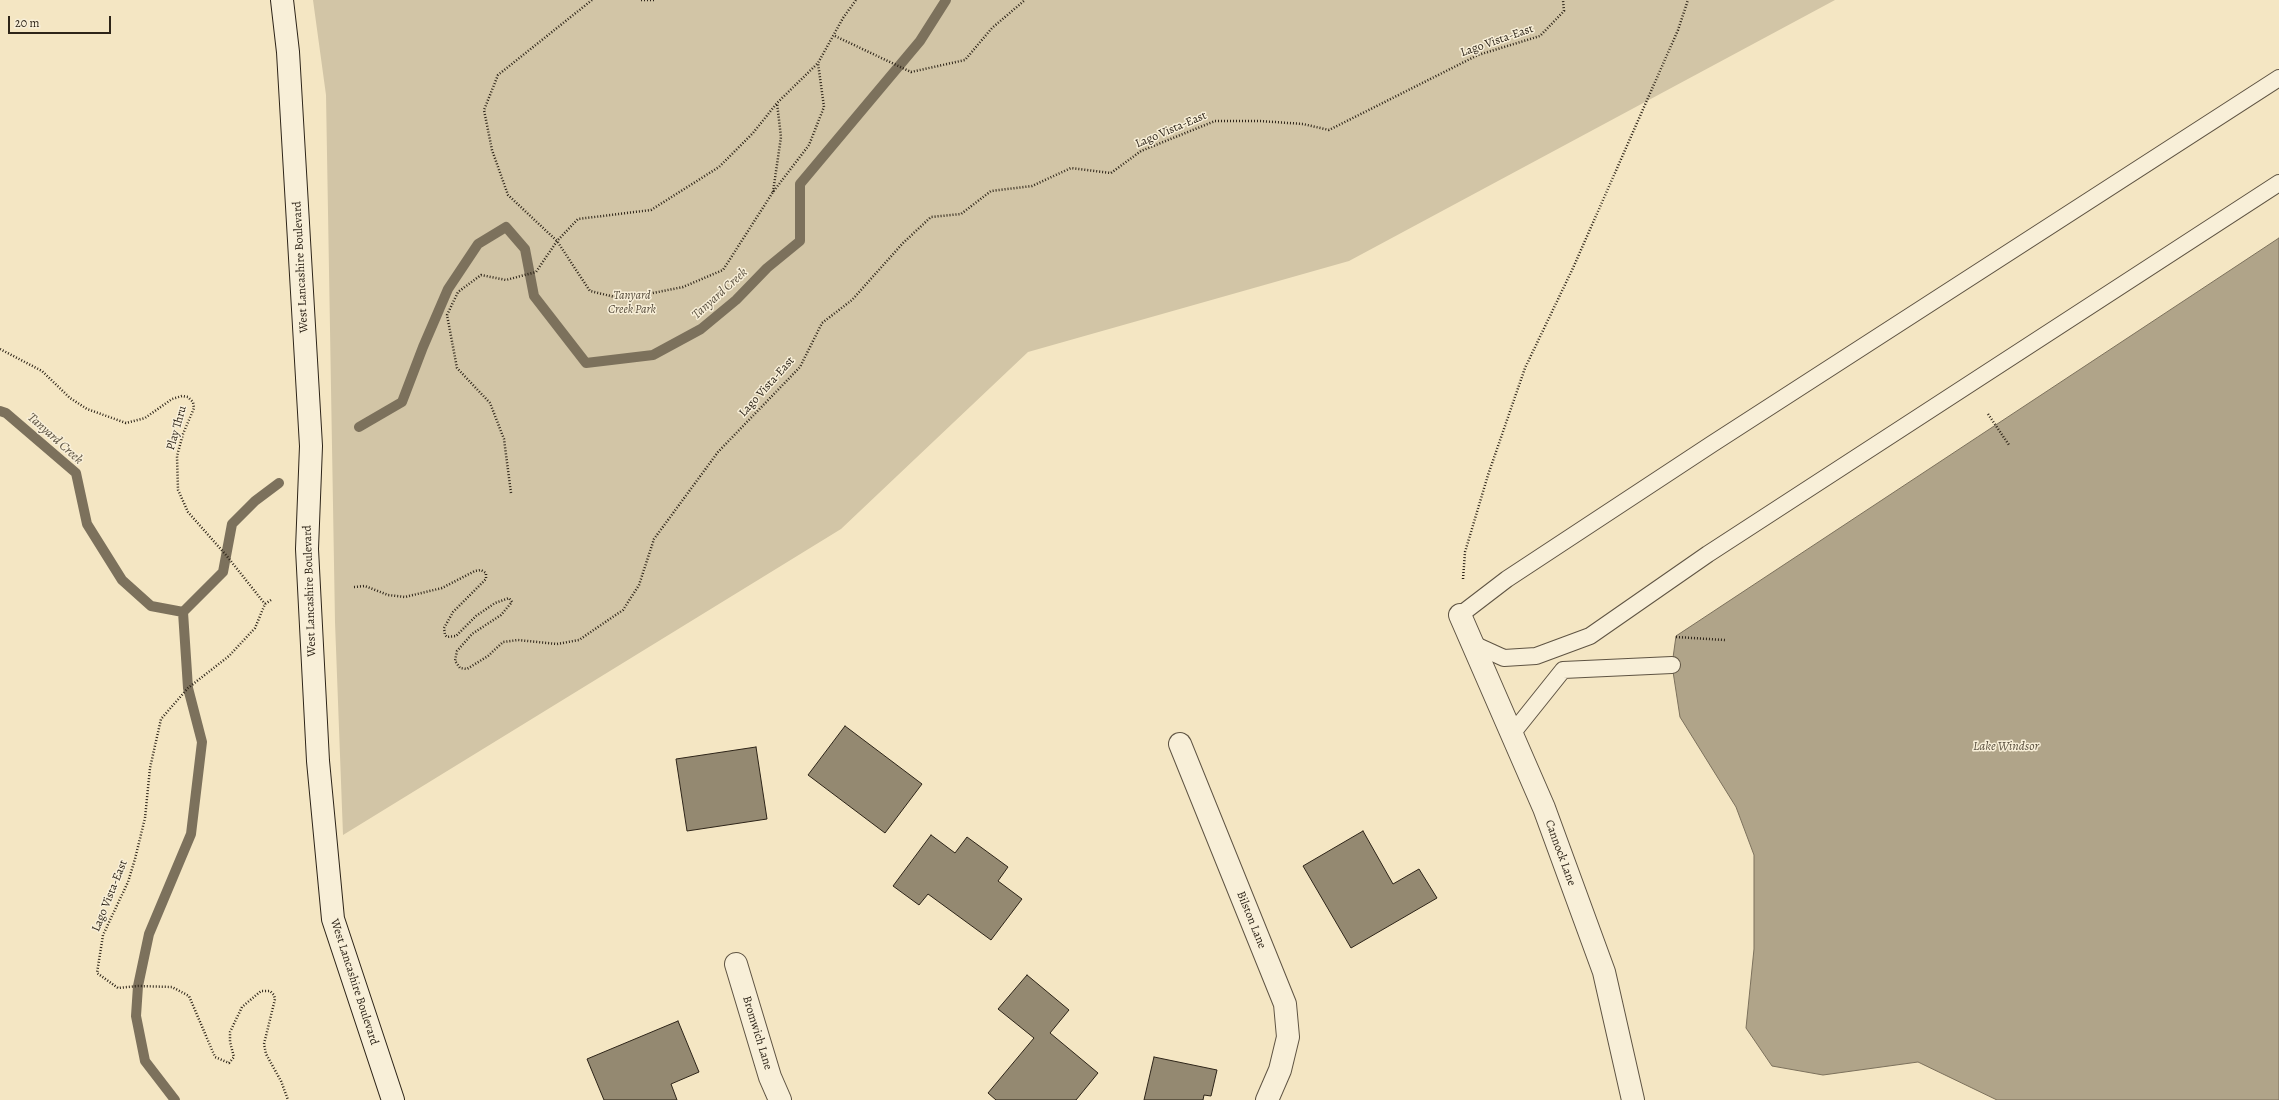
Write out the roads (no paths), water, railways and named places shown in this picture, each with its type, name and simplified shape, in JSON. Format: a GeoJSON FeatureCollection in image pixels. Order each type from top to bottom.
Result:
{"type":"FeatureCollection","features":[{"type":"Feature","properties":{"kind":"main road","name":"West Lancashire Boulevard"},"geometry":{"type":"LineString","coordinates":[[282,0],[288,52],[311,446],[307,549],[318,760],[332,911],[333,919],[393,1100]]}},
{"type":"Feature","properties":{"kind":"main road","name":"Cannock Lane"},"geometry":{"type":"LineString","coordinates":[[1460,615],[1544,808],[1604,972],[1633,1100]]}},
{"type":"Feature","properties":{"kind":"main road","name":"Bilston Lane"},"geometry":{"type":"LineString","coordinates":[[1180,744],[1284,1004],[1288,1037],[1280,1070],[1267,1100]]}},
{"type":"Feature","properties":{"kind":"main road","name":"Bromwich Lane"},"geometry":{"type":"LineString","coordinates":[[736,964],[770,1077],[780,1100]]}},
{"type":"Feature","properties":{"kind":"lane"},"geometry":{"type":"LineString","coordinates":[[1460,615],[1507,579],[1686,461],[2279,78]]}},
{"type":"Feature","properties":{"kind":"lane"},"geometry":{"type":"LineString","coordinates":[[1471,643],[1504,658],[1536,656],[1590,636],[1708,554],[2279,183]]}},
{"type":"Feature","properties":{"kind":"lane"},"geometry":{"type":"LineString","coordinates":[[1511,735],[1563,670],[1672,666]]}},
{"type":"Feature","properties":{"kind":"water","name":"Lake Windsor"},"geometry":{"type":"Polygon","coordinates":[[[2279,238],[2279,1100],[1997,1100],[1918,1062],[1823,1075],[1772,1066],[1746,1028],[1754,949],[1754,855],[1736,807],[1680,717],[1672,665],[1676,636],[2279,238]]]}},
{"type":"Feature","properties":{"kind":"waterway","name":"Tanyard Creek"},"geometry":{"type":"LineString","coordinates":[[359,427],[402,402],[423,347],[448,289],[478,244],[506,227],[525,249],[534,296],[586,363],[653,355],[701,329],[736,300],[767,268],[800,241],[800,184],[920,41],[946,0]]}},
{"type":"Feature","properties":{"kind":"waterway","name":"Tanyard Creek"},"geometry":{"type":"LineString","coordinates":[[0,411],[6,413],[76,473],[87,524],[122,580],[151,606],[183,612],[223,572],[232,524],[255,501],[279,483]]}},
{"type":"Feature","properties":{"kind":"waterway"},"geometry":{"type":"LineString","coordinates":[[175,1100],[145,1061],[136,1016],[138,986],[149,934],[191,834],[202,742],[188,688],[183,612]]}},
{"type":"Feature","properties":{"kind":"park label","name":"Tanyard Creek Park"},"geometry":{"type":"Point","coordinates":[632,303]}}]}
